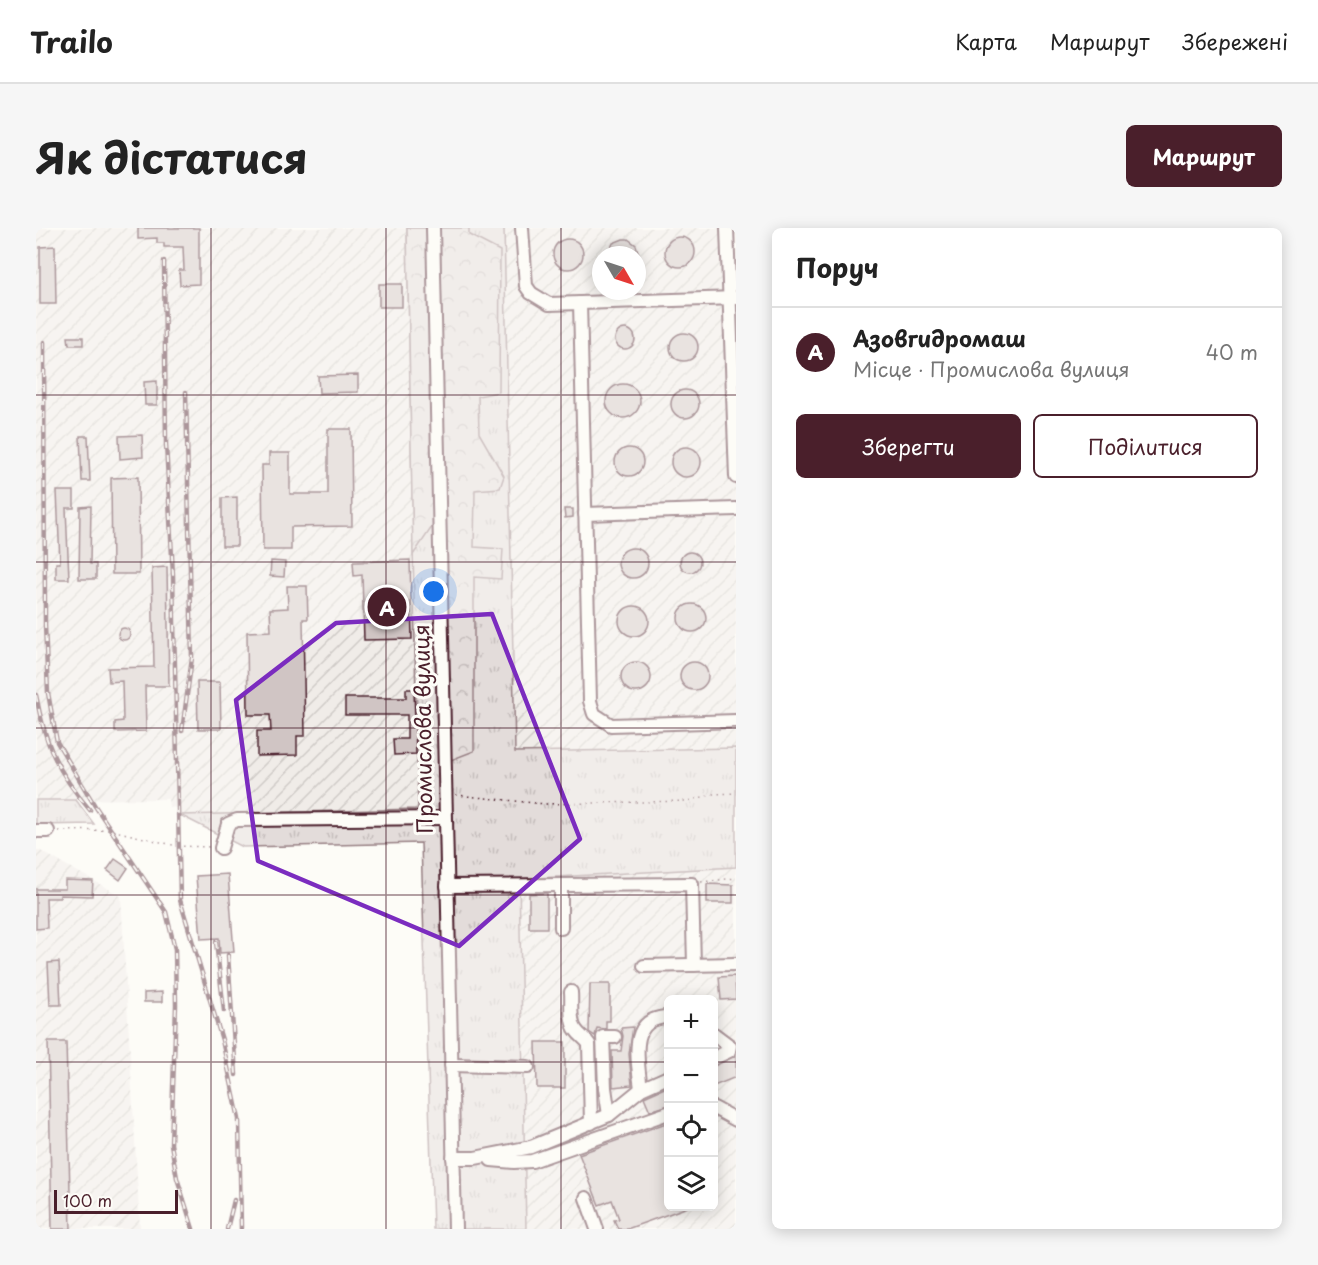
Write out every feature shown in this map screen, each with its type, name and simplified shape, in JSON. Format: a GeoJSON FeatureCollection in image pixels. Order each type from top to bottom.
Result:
{"type":"FeatureCollection","features":[{"type":"Feature","properties":{"kind":"street","name":"Промислова вулиця"},"geometry":{"type":"LineString","coordinates":[[433,228],[455,1229]]}},
{"type":"Feature","properties":{"kind":"street"},"geometry":{"type":"LineString","coordinates":[[522,228],[526,286],[531,293],[549,304],[733,298]]}},
{"type":"Feature","properties":{"kind":"street"},"geometry":{"type":"LineString","coordinates":[[728,228],[733,298],[736,477]]}},
{"type":"Feature","properties":{"kind":"street"},"geometry":{"type":"LineString","coordinates":[[580,303],[590,701],[594,714],[611,724],[736,721]]}},
{"type":"Feature","properties":{"kind":"street"},"geometry":{"type":"LineString","coordinates":[[585,514],[736,509]]}},
{"type":"Feature","properties":{"kind":"street"},"geometry":{"type":"LineString","coordinates":[[221,848],[228,824],[237,820],[445,818]]}},
{"type":"Feature","properties":{"kind":"street"},"geometry":{"type":"LineString","coordinates":[[447,886],[692,884],[694,965]]}},
{"type":"Feature","properties":{"kind":"street"},"geometry":{"type":"LineString","coordinates":[[561,885],[561,928]]}},
{"type":"Feature","properties":{"kind":"street"},"geometry":{"type":"LineString","coordinates":[[644,966],[736,964]]}},
{"type":"Feature","properties":{"kind":"street"},"geometry":{"type":"LineString","coordinates":[[571,992],[573,1023],[576,1031],[585,1037],[589,1044],[591,1123]]}},
{"type":"Feature","properties":{"kind":"street"},"geometry":{"type":"LineString","coordinates":[[641,1089],[637,1054],[638,1038],[645,1025],[654,1019],[664,1018]]}},
{"type":"Feature","properties":{"kind":"street"},"geometry":{"type":"LineString","coordinates":[[609,1115],[605,1088],[603,1037],[615,1037]]}},
{"type":"Feature","properties":{"kind":"street"},"geometry":{"type":"LineString","coordinates":[[718,1037],[730,1046],[729,1051],[718,1056]]}},
{"type":"Feature","properties":{"kind":"street"},"geometry":{"type":"LineString","coordinates":[[451,1065],[528,1067]]}},
{"type":"Feature","properties":{"kind":"street"},"geometry":{"type":"LineString","coordinates":[[475,1158],[531,1147],[591,1123],[609,1115],[641,1089],[664,1079]]}},
{"type":"Feature","properties":{"kind":"street"},"geometry":{"type":"LineString","coordinates":[[718,1110],[736,1120]]}},
{"type":"Feature","properties":{"kind":"street"},"geometry":{"type":"LineString","coordinates":[[453,1158],[532,1161],[664,1115]]}},
{"type":"Feature","properties":{"kind":"street"},"geometry":{"type":"LineString","coordinates":[[586,1198],[597,1229]]}},
{"type":"Feature","properties":{"kind":"path"},"geometry":{"type":"LineString","coordinates":[[445,794],[545,804],[688,801],[713,794],[736,794]]}},
{"type":"Feature","properties":{"kind":"path"},"geometry":{"type":"LineString","coordinates":[[42,831],[111,830],[177,846],[221,848]]}},
{"type":"Feature","properties":{"kind":"path"},"geometry":{"type":"LineString","coordinates":[[692,884],[736,878]]}},
{"type":"Feature","properties":{"kind":"highlighted area"},"geometry":{"type":"Polygon","coordinates":[[[492,614],[580,839],[459,946],[258,861],[236,700],[336,623],[492,614]]]}},
{"type":"Feature","properties":{"kind":"shaded area"},"geometry":{"type":"Polygon","coordinates":[[[36,228],[407,228],[418,809],[180,815],[179,807],[169,808],[168,799],[36,800],[36,228]]]}},
{"type":"Feature","properties":{"kind":"shaded area"},"geometry":{"type":"Polygon","coordinates":[[[504,228],[736,228],[736,748],[515,753],[504,228]]]}},
{"type":"Feature","properties":{"kind":"shaded area"},"geometry":{"type":"Polygon","coordinates":[[[36,850],[121,896],[140,1229],[36,1229],[36,850]]]}},
{"type":"Feature","properties":{"kind":"shaded area"},"geometry":{"type":"Polygon","coordinates":[[[736,867],[736,1229],[526,1229],[518,879],[736,867]]]}},
{"type":"Feature","properties":{"kind":"green space"},"geometry":{"type":"Polygon","coordinates":[[[407,228],[504,228],[515,752],[736,748],[736,867],[519,879],[526,1229],[433,1229],[421,843],[243,847],[180,815],[418,809],[407,228]]]}},
{"type":"Feature","properties":{"kind":"green space"},"geometry":{"type":"Polygon","coordinates":[[[407,228],[427,228],[434,524],[413,555],[407,228]]]}},
{"type":"Feature","properties":{"kind":"green space"},"geometry":{"type":"Polygon","coordinates":[[[440,228],[469,228],[469,235],[500,251],[499,392],[478,396],[479,433],[504,476],[500,488],[475,490],[474,547],[503,549],[501,579],[474,577],[474,751],[451,760],[440,228]]]}},
{"type":"Feature","properties":{"kind":"green space"},"geometry":{"type":"Polygon","coordinates":[[[36,800],[76,800],[94,824],[36,825],[36,800]]]}},
{"type":"Feature","properties":{"kind":"building"},"geometry":{"type":"Polygon","coordinates":[[[138,228],[199,228],[199,284],[180,285],[179,270],[184,270],[183,247],[164,247],[164,243],[157,243],[157,238],[138,239],[138,228]]]}},
{"type":"Feature","properties":{"kind":"building"},"geometry":{"type":"Polygon","coordinates":[[[680,237],[686,238],[694,246],[694,258],[686,266],[680,267],[674,266],[666,258],[665,252],[666,246],[674,238],[680,237]]]}},
{"type":"Feature","properties":{"kind":"building"},"geometry":{"type":"Polygon","coordinates":[[[568,239],[578,244],[583,254],[578,264],[568,269],[558,264],[553,254],[558,244],[568,239]]]}},
{"type":"Feature","properties":{"kind":"building"},"geometry":{"type":"Polygon","coordinates":[[[628,239],[636,246],[612,246],[613,243],[628,239]]]}},
{"type":"Feature","properties":{"kind":"building"},"geometry":{"type":"Polygon","coordinates":[[[55,246],[56,304],[40,304],[40,247],[55,246]]]}},
{"type":"Feature","properties":{"kind":"building"},"geometry":{"type":"Polygon","coordinates":[[[379,284],[402,284],[402,307],[379,307],[379,284]]]}},
{"type":"Feature","properties":{"kind":"building"},"geometry":{"type":"Polygon","coordinates":[[[625,329],[632,332],[635,339],[632,346],[625,349],[618,346],[615,339],[618,332],[625,329]]]}},
{"type":"Feature","properties":{"kind":"building"},"geometry":{"type":"Polygon","coordinates":[[[684,333],[694,337],[698,347],[694,357],[684,361],[674,357],[670,347],[674,337],[684,333]]]}},
{"type":"Feature","properties":{"kind":"building"},"geometry":{"type":"Polygon","coordinates":[[[68,337],[83,337],[83,345],[69,345],[68,337]]]}},
{"type":"Feature","properties":{"kind":"building"},"geometry":{"type":"Polygon","coordinates":[[[358,375],[358,392],[319,393],[318,376],[358,375]]]}},
{"type":"Feature","properties":{"kind":"building"},"geometry":{"type":"Polygon","coordinates":[[[157,381],[157,405],[145,405],[144,382],[157,381]]]}},
{"type":"Feature","properties":{"kind":"building"},"geometry":{"type":"Polygon","coordinates":[[[623,384],[635,389],[640,401],[635,413],[623,418],[611,413],[606,401],[611,389],[623,384]]]}},
{"type":"Feature","properties":{"kind":"building"},"geometry":{"type":"Polygon","coordinates":[[[685,390],[695,394],[699,404],[695,414],[685,418],[675,414],[671,404],[675,394],[685,390]]]}},
{"type":"Feature","properties":{"kind":"building"},"geometry":{"type":"Polygon","coordinates":[[[328,429],[351,429],[352,526],[291,527],[291,550],[263,550],[262,465],[269,465],[269,453],[290,453],[290,494],[328,494],[328,429]]]}},
{"type":"Feature","properties":{"kind":"building"},"geometry":{"type":"Polygon","coordinates":[[[142,435],[143,457],[120,459],[119,436],[142,435]]]}},
{"type":"Feature","properties":{"kind":"building"},"geometry":{"type":"Polygon","coordinates":[[[80,436],[88,436],[90,481],[82,481],[80,436]]]}},
{"type":"Feature","properties":{"kind":"building"},"geometry":{"type":"Polygon","coordinates":[[[686,447],[697,451],[701,462],[697,473],[686,477],[675,473],[671,462],[675,451],[686,447]]]}},
{"type":"Feature","properties":{"kind":"building"},"geometry":{"type":"Polygon","coordinates":[[[629,448],[639,452],[643,462],[639,472],[629,476],[619,472],[615,462],[619,452],[629,448]]]}},
{"type":"Feature","properties":{"kind":"building"},"geometry":{"type":"Polygon","coordinates":[[[138,477],[139,574],[112,574],[111,478],[138,477]]]}},
{"type":"Feature","properties":{"kind":"building"},"geometry":{"type":"Polygon","coordinates":[[[57,491],[74,491],[74,508],[66,508],[69,579],[56,579],[56,563],[60,563],[57,491]]]}},
{"type":"Feature","properties":{"kind":"building"},"geometry":{"type":"Polygon","coordinates":[[[237,497],[237,546],[222,546],[222,498],[237,497]]]}},
{"type":"Feature","properties":{"kind":"building"},"geometry":{"type":"Polygon","coordinates":[[[91,506],[90,564],[96,564],[96,579],[79,579],[80,507],[91,506]]]}},
{"type":"Feature","properties":{"kind":"building"},"geometry":{"type":"Polygon","coordinates":[[[564,509],[573,509],[573,517],[565,518],[564,509]]]}},
{"type":"Feature","properties":{"kind":"building"},"geometry":{"type":"Polygon","coordinates":[[[633,548],[639,549],[647,557],[647,569],[639,577],[633,578],[627,577],[619,569],[618,563],[619,557],[627,549],[633,548]]]}},
{"type":"Feature","properties":{"kind":"building"},"geometry":{"type":"Polygon","coordinates":[[[690,552],[697,555],[700,562],[697,569],[690,572],[683,569],[680,562],[683,555],[690,552]]]}},
{"type":"Feature","properties":{"kind":"building"},"geometry":{"type":"Polygon","coordinates":[[[410,560],[412,639],[364,640],[362,575],[354,576],[353,562],[410,560]]]}},
{"type":"Feature","properties":{"kind":"building"},"geometry":{"type":"Polygon","coordinates":[[[271,561],[285,562],[284,577],[270,576],[271,561]]]}},
{"type":"Feature","properties":{"kind":"building"},"geometry":{"type":"Polygon","coordinates":[[[167,567],[169,686],[145,686],[146,731],[115,732],[115,722],[123,721],[122,681],[109,682],[108,668],[154,667],[152,568],[167,567]]]}},
{"type":"Feature","properties":{"kind":"building"},"geometry":{"type":"Polygon","coordinates":[[[287,586],[307,586],[308,619],[303,619],[305,736],[297,736],[297,755],[257,756],[257,731],[271,731],[270,715],[248,715],[247,632],[271,631],[270,609],[288,608],[287,586]]]}},
{"type":"Feature","properties":{"kind":"building"},"geometry":{"type":"Polygon","coordinates":[[[692,604],[702,608],[706,618],[702,628],[692,632],[682,628],[678,618],[682,608],[692,604]]]}},
{"type":"Feature","properties":{"kind":"building"},"geometry":{"type":"Polygon","coordinates":[[[634,606],[640,607],[648,615],[648,627],[640,635],[634,636],[628,635],[620,627],[619,621],[620,615],[628,607],[634,606]]]}},
{"type":"Feature","properties":{"kind":"building"},"geometry":{"type":"Polygon","coordinates":[[[126,628],[130,634],[126,640],[122,640],[118,632],[126,628]]]}},
{"type":"Feature","properties":{"kind":"building"},"geometry":{"type":"Polygon","coordinates":[[[636,662],[647,666],[651,677],[647,688],[636,692],[625,688],[621,677],[625,666],[636,662]]]}},
{"type":"Feature","properties":{"kind":"building"},"geometry":{"type":"Polygon","coordinates":[[[694,662],[704,666],[708,676],[704,686],[694,690],[684,686],[680,676],[684,666],[694,662]]]}},
{"type":"Feature","properties":{"kind":"building"},"geometry":{"type":"Polygon","coordinates":[[[197,682],[220,682],[221,729],[198,729],[197,682]]]}},
{"type":"Feature","properties":{"kind":"building"},"geometry":{"type":"Polygon","coordinates":[[[406,689],[414,689],[416,754],[394,755],[393,739],[407,739],[407,715],[345,715],[345,698],[406,698],[406,689]]]}},
{"type":"Feature","properties":{"kind":"building"},"geometry":{"type":"Polygon","coordinates":[[[115,859],[128,868],[120,880],[107,870],[115,859]]]}},
{"type":"Feature","properties":{"kind":"building"},"geometry":{"type":"Polygon","coordinates":[[[228,874],[234,952],[220,953],[219,938],[201,939],[196,876],[228,874]]]}},
{"type":"Feature","properties":{"kind":"building"},"geometry":{"type":"Polygon","coordinates":[[[65,880],[93,881],[92,896],[60,895],[60,898],[46,898],[47,928],[36,929],[36,889],[65,889],[65,880]]]}},
{"type":"Feature","properties":{"kind":"building"},"geometry":{"type":"Polygon","coordinates":[[[707,884],[733,885],[733,903],[707,903],[707,884]]]}},
{"type":"Feature","properties":{"kind":"building"},"geometry":{"type":"Polygon","coordinates":[[[547,893],[547,928],[529,928],[529,894],[547,893]]]}},
{"type":"Feature","properties":{"kind":"building"},"geometry":{"type":"Polygon","coordinates":[[[59,962],[61,1005],[50,1005],[48,963],[59,962]]]}},
{"type":"Feature","properties":{"kind":"building"},"geometry":{"type":"Polygon","coordinates":[[[735,976],[736,999],[721,1000],[719,977],[735,976]]]}},
{"type":"Feature","properties":{"kind":"building"},"geometry":{"type":"Polygon","coordinates":[[[590,984],[610,984],[610,1021],[606,1021],[606,1029],[597,1028],[595,1036],[589,1032],[590,984]]]}},
{"type":"Feature","properties":{"kind":"building"},"geometry":{"type":"Polygon","coordinates":[[[162,992],[162,1002],[144,1002],[144,993],[162,992]]]}},
{"type":"Feature","properties":{"kind":"building"},"geometry":{"type":"Polygon","coordinates":[[[633,1027],[629,1054],[632,1085],[613,1087],[612,1051],[621,1051],[623,1036],[621,1028],[633,1027]]]}},
{"type":"Feature","properties":{"kind":"building"},"geometry":{"type":"Polygon","coordinates":[[[48,1042],[66,1042],[71,1229],[52,1229],[48,1042]]]}},
{"type":"Feature","properties":{"kind":"building"},"geometry":{"type":"Polygon","coordinates":[[[536,1042],[565,1042],[565,1088],[537,1088],[536,1042]]]}},
{"type":"Feature","properties":{"kind":"building"},"geometry":{"type":"Polygon","coordinates":[[[736,1055],[736,1077],[718,1084],[718,1064],[736,1055]]]}},
{"type":"Feature","properties":{"kind":"building"},"geometry":{"type":"Polygon","coordinates":[[[664,1088],[664,1107],[650,1111],[644,1097],[664,1088]]]}},
{"type":"Feature","properties":{"kind":"building"},"geometry":{"type":"Polygon","coordinates":[[[664,1124],[664,1211],[677,1211],[627,1229],[618,1229],[614,1220],[619,1219],[612,1200],[599,1205],[579,1154],[664,1124]]]}},
{"type":"Feature","properties":{"kind":"railway"},"geometry":{"type":"LineString","coordinates":[[164,261],[166,444],[173,575],[180,900],[222,1040],[239,1119],[241,1229]]}},
{"type":"Feature","properties":{"kind":"railway"},"geometry":{"type":"LineString","coordinates":[[44,342],[45,625],[48,693],[57,742],[95,806],[166,912],[175,949],[176,1005],[171,1144],[177,1178],[193,1229]]}},
{"type":"Feature","properties":{"kind":"railway"},"geometry":{"type":"LineString","coordinates":[[182,731],[192,658],[186,392]]}},
{"type":"Feature","properties":{"kind":"railway"},"geometry":{"type":"LineString","coordinates":[[36,695],[48,743],[54,757],[69,783],[90,810]]}},
{"type":"Feature","properties":{"kind":"railway"},"geometry":{"type":"LineString","coordinates":[[216,942],[224,1011]]}},
{"type":"Feature","properties":{"kind":"railway"},"geometry":{"type":"LineString","coordinates":[[228,955],[236,1075]]}},
{"type":"Feature","properties":{"kind":"railway"},"geometry":{"type":"LineString","coordinates":[[227,1229],[234,1200]]}},
{"type":"Feature","properties":{"kind":"place","name":"Азовгидромаш"},"geometry":{"type":"Point","coordinates":[387,607]}}]}
